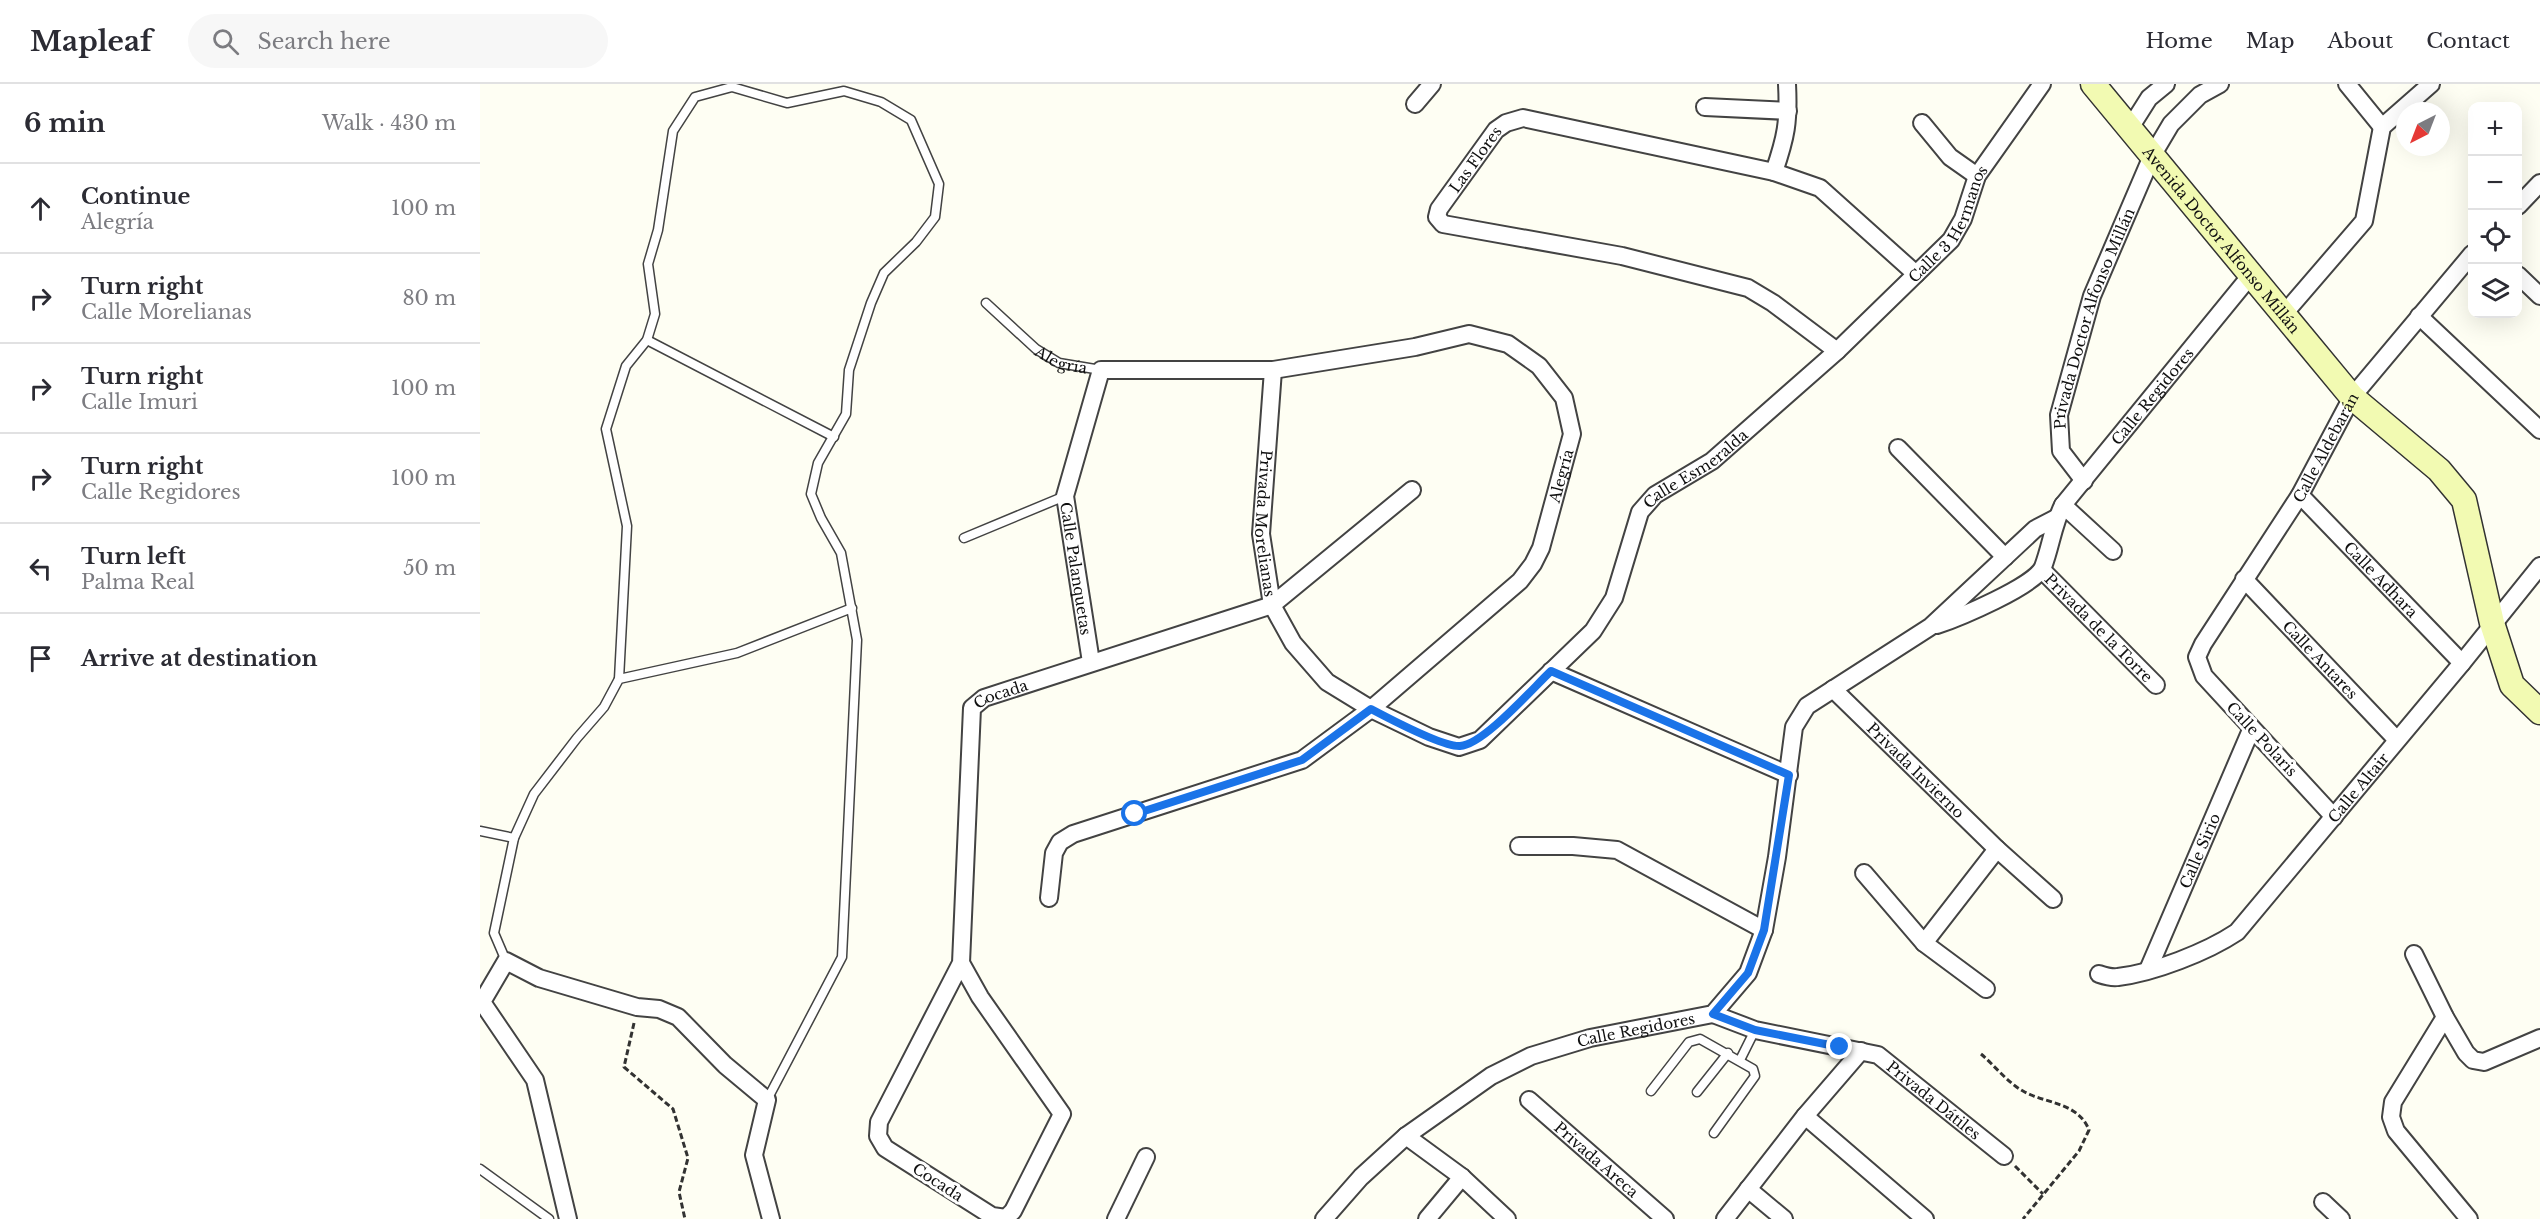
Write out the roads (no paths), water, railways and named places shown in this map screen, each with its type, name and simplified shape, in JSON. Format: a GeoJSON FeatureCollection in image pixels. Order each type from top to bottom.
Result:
{"type":"FeatureCollection","features":[{"type":"Feature","properties":{"kind":"main road","name":"Avenida Doctor Alfonso Millán"},"geometry":{"type":"LineString","coordinates":[[2093,84],[2352,397],[2439,470],[2464,501],[2492,624],[2512,685],[2540,712]]}},
{"type":"Feature","properties":{"kind":"street"},"geometry":{"type":"LineString","coordinates":[[1416,104],[1432,84]]}},
{"type":"Feature","properties":{"kind":"street"},"geometry":{"type":"LineString","coordinates":[[1773,172],[1786,137],[1788,111],[1786,84]]}},
{"type":"Feature","properties":{"kind":"street","name":"Calle 3 Hermanos"},"geometry":{"type":"LineString","coordinates":[[1837,351],[1951,240],[1963,219],[1977,177],[2042,84]]}},
{"type":"Feature","properties":{"kind":"street"},"geometry":{"type":"LineString","coordinates":[[2130,128],[2149,98],[2166,84]]}},
{"type":"Feature","properties":{"kind":"street","name":"Privada Doctor Alfonso Millán"},"geometry":{"type":"LineString","coordinates":[[2084,481],[2061,451],[2059,415],[2092,296],[2152,156],[2171,124],[2200,95],[2220,84]]}},
{"type":"Feature","properties":{"kind":"street"},"geometry":{"type":"LineString","coordinates":[[2348,84],[2382,127]]}},
{"type":"Feature","properties":{"kind":"street"},"geometry":{"type":"LineString","coordinates":[[2283,315],[2364,221],[2382,127],[2431,84]]}},
{"type":"Feature","properties":{"kind":"street"},"geometry":{"type":"LineString","coordinates":[[1706,107],[1788,111]]}},
{"type":"Feature","properties":{"kind":"street","name":"Las Flores"},"geometry":{"type":"LineString","coordinates":[[1837,351],[1773,303],[1748,288],[1622,256],[1443,224],[1437,217],[1439,209],[1496,130],[1506,123],[1523,118],[1773,172],[1820,188],[1916,274]]}},
{"type":"Feature","properties":{"kind":"street"},"geometry":{"type":"LineString","coordinates":[[1922,123],[1950,157],[1977,177]]}},
{"type":"Feature","properties":{"kind":"street"},"geometry":{"type":"LineString","coordinates":[[2522,201],[2540,183]]}},
{"type":"Feature","properties":{"kind":"street","name":"Calle Aldebarán"},"geometry":{"type":"LineString","coordinates":[[2198,657],[2203,644],[2300,495],[2352,397],[2468,259]]}},
{"type":"Feature","properties":{"kind":"street","name":"Calle Regidores"},"geometry":{"type":"LineString","coordinates":[[1324,1219],[1361,1177],[1406,1136],[1491,1076],[1531,1056],[1590,1038],[1713,1014],[1748,973],[1764,930],[1789,775],[1794,727],[1807,706],[1930,627],[2035,529],[2060,511],[2251,275]]}},
{"type":"Feature","properties":{"kind":"street"},"geometry":{"type":"LineString","coordinates":[[2522,280],[2540,296]]}},
{"type":"Feature","properties":{"kind":"street"},"geometry":{"type":"LineString","coordinates":[[2419,316],[2540,430]]}},
{"type":"Feature","properties":{"kind":"street","name":"Alegría"},"geometry":{"type":"LineString","coordinates":[[1049,897],[1054,853],[1060,842],[1073,834],[1302,760],[1371,709],[1520,580],[1533,564],[1541,548],[1572,434],[1564,398],[1539,366],[1508,344],[1469,334],[1415,347],[1273,370],[1101,370]]}},
{"type":"Feature","properties":{"kind":"street","name":"Calle Esmeralda"},"geometry":{"type":"LineString","coordinates":[[1272,605],[1293,643],[1327,682],[1371,709],[1429,737],[1459,747],[1480,740],[1593,631],[1614,598],[1640,512],[1655,495],[1712,461],[1837,351]]}},
{"type":"Feature","properties":{"kind":"street","name":"Calle Palanquetas"},"geometry":{"type":"LineString","coordinates":[[1091,662],[1065,496],[1101,370]]}},
{"type":"Feature","properties":{"kind":"street","name":"Privada Morelianas"},"geometry":{"type":"LineString","coordinates":[[1272,605],[1261,534],[1273,370]]}},
{"type":"Feature","properties":{"kind":"street"},"geometry":{"type":"LineString","coordinates":[[1898,448],[2005,557]]}},
{"type":"Feature","properties":{"kind":"street"},"geometry":{"type":"LineString","coordinates":[[1272,605],[1412,490]]}},
{"type":"Feature","properties":{"kind":"street","name":"Calle Adhara"},"geometry":{"type":"LineString","coordinates":[[2300,495],[2462,663]]}},
{"type":"Feature","properties":{"kind":"street"},"geometry":{"type":"LineString","coordinates":[[2060,511],[2113,551]]}},
{"type":"Feature","properties":{"kind":"street","name":"Calle Regidores"},"geometry":{"type":"LineString","coordinates":[[1930,627],[1966,615],[2009,593],[2042,570],[2060,511]]}},
{"type":"Feature","properties":{"kind":"street","name":"Calle Altair"},"geometry":{"type":"LineString","coordinates":[[2099,974],[2115,978],[2148,970],[2218,945],[2237,932],[2540,566]]}},
{"type":"Feature","properties":{"kind":"street","name":"Privada de la Torre"},"geometry":{"type":"LineString","coordinates":[[2042,570],[2156,685]]}},
{"type":"Feature","properties":{"kind":"street","name":"Calle Antares"},"geometry":{"type":"LineString","coordinates":[[2244,579],[2397,740]]}},
{"type":"Feature","properties":{"kind":"street","name":"Cocada"},"geometry":{"type":"LineString","coordinates":[[961,963],[980,997],[1062,1114],[1013,1211],[1006,1218],[992,1216],[885,1148],[878,1136],[879,1122],[961,963],[972,708],[984,698],[1272,605]]}},
{"type":"Feature","properties":{"kind":"street","name":"Calle Polaris"},"geometry":{"type":"LineString","coordinates":[[2198,657],[2204,676],[2334,817]]}},
{"type":"Feature","properties":{"kind":"street"},"geometry":{"type":"LineString","coordinates":[[1551,671],[1789,775]]}},
{"type":"Feature","properties":{"kind":"street","name":"Privada Invierno"},"geometry":{"type":"LineString","coordinates":[[1833,689],[1997,849],[2053,899]]}},
{"type":"Feature","properties":{"kind":"street","name":"Calle Sirio"},"geometry":{"type":"LineString","coordinates":[[2148,970],[2252,730]]}},
{"type":"Feature","properties":{"kind":"street"},"geometry":{"type":"LineString","coordinates":[[1519,846],[1573,846],[1617,850],[1764,930]]}},
{"type":"Feature","properties":{"kind":"street"},"geometry":{"type":"LineString","coordinates":[[1924,944],[1997,849]]}},
{"type":"Feature","properties":{"kind":"street"},"geometry":{"type":"LineString","coordinates":[[1864,873],[1924,944],[1986,988]]}},
{"type":"Feature","properties":{"kind":"street"},"geometry":{"type":"LineString","coordinates":[[2414,954],[2445,1017],[2466,1053],[2473,1060],[2484,1062],[2540,1038]]}},
{"type":"Feature","properties":{"kind":"street"},"geometry":{"type":"LineString","coordinates":[[568,1219],[535,1080],[482,1002],[506,961],[540,978],[638,1007],[659,1009],[678,1017],[725,1065],[767,1100],[754,1155],[771,1219]]}},
{"type":"Feature","properties":{"kind":"street","name":"Privada Dátiles"},"geometry":{"type":"LineString","coordinates":[[1713,1014],[1755,1030],[1878,1055],[2004,1156]]}},
{"type":"Feature","properties":{"kind":"street"},"geometry":{"type":"LineString","coordinates":[[2445,1017],[2394,1102],[2391,1117],[2396,1131],[2469,1219]]}},
{"type":"Feature","properties":{"kind":"street"},"geometry":{"type":"LineString","coordinates":[[1725,1219],[1805,1116],[1861,1051]]}},
{"type":"Feature","properties":{"kind":"street","name":"Privada Areca"},"geometry":{"type":"LineString","coordinates":[[1529,1100],[1665,1219]]}},
{"type":"Feature","properties":{"kind":"street"},"geometry":{"type":"LineString","coordinates":[[1805,1116],[1925,1219]]}},
{"type":"Feature","properties":{"kind":"street"},"geometry":{"type":"LineString","coordinates":[[1406,1136],[1462,1177],[1507,1219]]}},
{"type":"Feature","properties":{"kind":"street"},"geometry":{"type":"LineString","coordinates":[[1116,1219],[1146,1157]]}},
{"type":"Feature","properties":{"kind":"street"},"geometry":{"type":"LineString","coordinates":[[1427,1219],[1462,1177]]}},
{"type":"Feature","properties":{"kind":"street"},"geometry":{"type":"LineString","coordinates":[[1748,1189],[1784,1219]]}},
{"type":"Feature","properties":{"kind":"street"},"geometry":{"type":"LineString","coordinates":[[2323,1202],[2341,1219]]}},
{"type":"Feature","properties":{"kind":"lane"},"geometry":{"type":"LineString","coordinates":[[506,961],[494,933],[514,838],[534,794],[604,707],[619,679],[627,526],[606,429],[626,366],[647,340],[655,314],[648,264],[658,230],[673,131],[695,97],[732,87],[787,103],[844,91],[881,102],[910,120],[939,184],[935,217],[916,242],[884,273],[871,303],[849,370],[846,414],[818,463],[811,494],[821,518],[841,553],[857,640],[842,957],[767,1100]]}},
{"type":"Feature","properties":{"kind":"lane","name":"Alegría"},"geometry":{"type":"LineString","coordinates":[[986,303],[1036,349],[1059,363],[1101,370]]}},
{"type":"Feature","properties":{"kind":"lane"},"geometry":{"type":"LineString","coordinates":[[647,340],[834,436]]}},
{"type":"Feature","properties":{"kind":"lane"},"geometry":{"type":"LineString","coordinates":[[964,538],[1065,496]]}},
{"type":"Feature","properties":{"kind":"lane"},"geometry":{"type":"LineString","coordinates":[[619,679],[737,653],[852,608]]}},
{"type":"Feature","properties":{"kind":"lane"},"geometry":{"type":"LineString","coordinates":[[480,831],[514,838]]}},
{"type":"Feature","properties":{"kind":"lane"},"geometry":{"type":"LineString","coordinates":[[1740,1060],[1755,1030]]}},
{"type":"Feature","properties":{"kind":"lane"},"geometry":{"type":"LineString","coordinates":[[1651,1091],[1689,1042],[1700,1039],[1740,1060],[1753,1069],[1755,1077],[1714,1133]]}},
{"type":"Feature","properties":{"kind":"lane"},"geometry":{"type":"LineString","coordinates":[[1697,1092],[1728,1053]]}},
{"type":"Feature","properties":{"kind":"lane"},"geometry":{"type":"LineString","coordinates":[[480,1169],[549,1219]]}}]}
